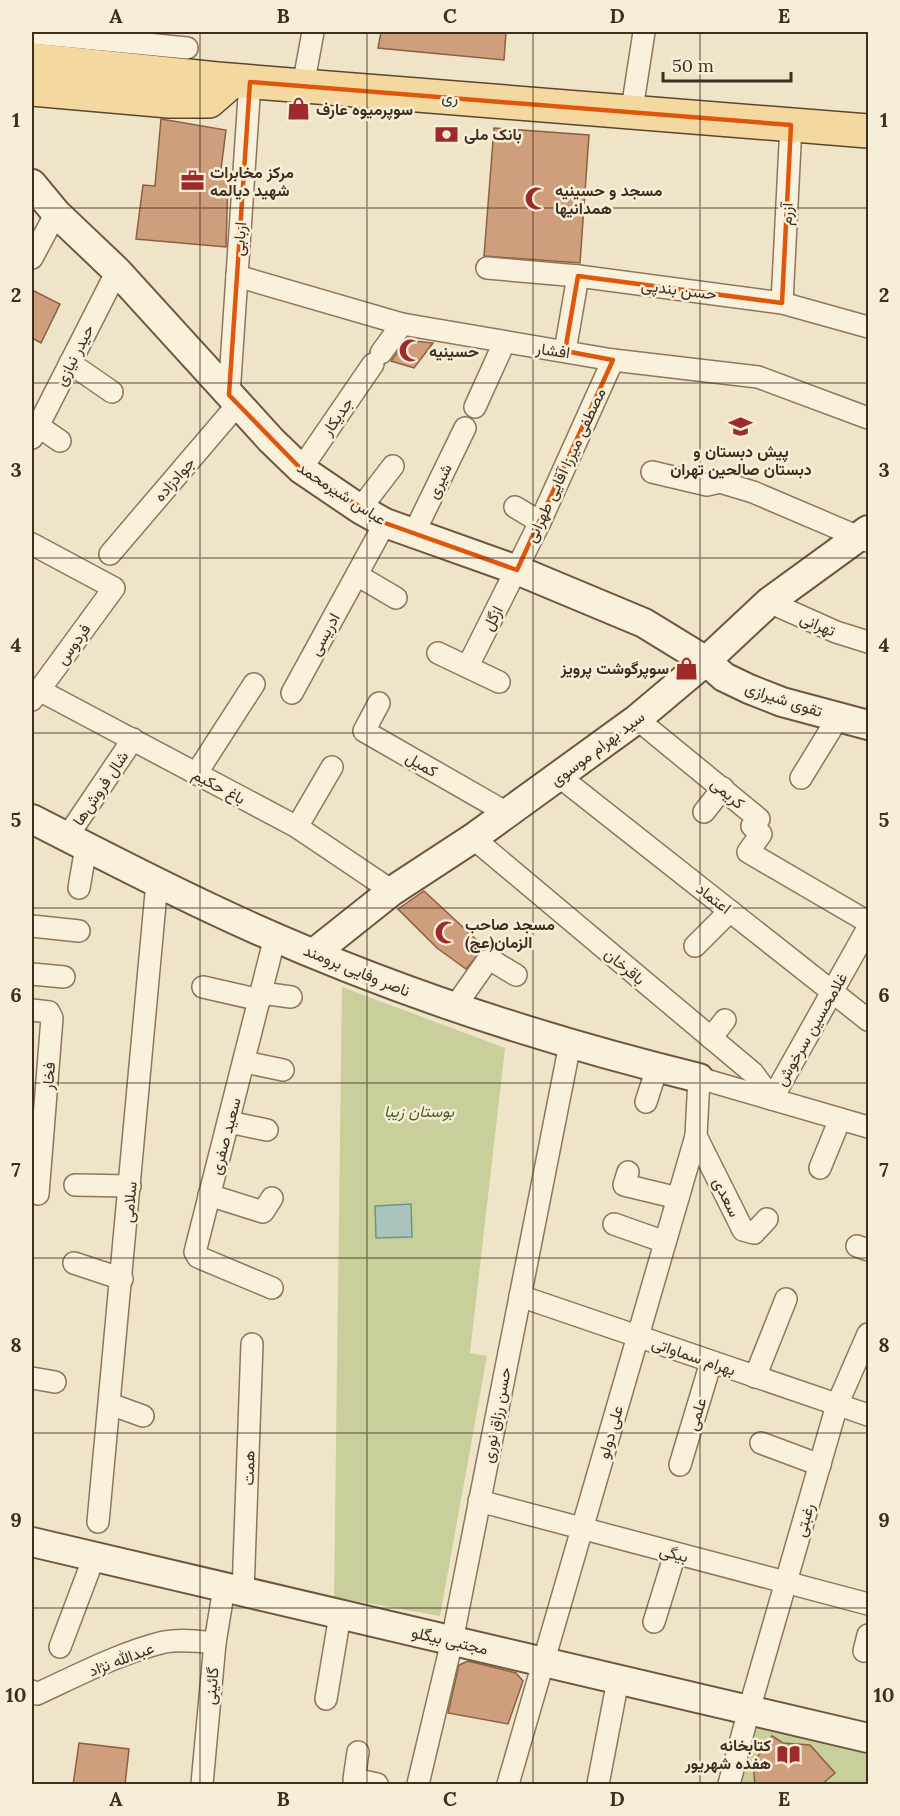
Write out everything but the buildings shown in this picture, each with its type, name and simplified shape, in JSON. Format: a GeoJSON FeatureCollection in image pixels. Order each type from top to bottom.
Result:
{"type":"FeatureCollection","features":[{"type":"Feature","properties":{"kind":"main road","name":"ری"},"geometry":{"type":"LineString","coordinates":[[32,60],[233,81],[868,131]]}},
{"type":"Feature","properties":{"kind":"main road"},"geometry":{"type":"LineString","coordinates":[[32,89],[169,101],[208,101],[233,81]]}},
{"type":"Feature","properties":{"kind":"street"},"geometry":{"type":"LineString","coordinates":[[303,86],[313,32]]}},
{"type":"Feature","properties":{"kind":"street"},"geometry":{"type":"LineString","coordinates":[[633,103],[645,32]]}},
{"type":"Feature","properties":{"kind":"street"},"geometry":{"type":"LineString","coordinates":[[32,33],[187,48]]}},
{"type":"Feature","properties":{"kind":"street","name":"اربابی"},"geometry":{"type":"LineString","coordinates":[[233,81],[237,276],[234,400]]}},
{"type":"Feature","properties":{"kind":"street","name":"آزرم"},"geometry":{"type":"LineString","coordinates":[[782,303],[791,124]]}},
{"type":"Feature","properties":{"kind":"street","name":"عباس شیرمحمد"},"geometry":{"type":"LineString","coordinates":[[32,184],[56,213],[117,271],[234,400],[301,469],[360,509],[386,523],[517,570],[644,623],[706,661]]}},
{"type":"Feature","properties":{"kind":"street"},"geometry":{"type":"LineString","coordinates":[[32,258],[56,213]]}},
{"type":"Feature","properties":{"kind":"street","name":"حسن بندپی"},"geometry":{"type":"LineString","coordinates":[[487,268],[578,276],[782,303],[868,327]]}},
{"type":"Feature","properties":{"kind":"street","name":"حیدر نیازی"},"geometry":{"type":"LineString","coordinates":[[35,432],[117,271]]}},
{"type":"Feature","properties":{"kind":"street","name":"افشار"},"geometry":{"type":"LineString","coordinates":[[237,276],[402,324],[613,360],[758,377],[868,418]]}},
{"type":"Feature","properties":{"kind":"street"},"geometry":{"type":"LineString","coordinates":[[565,351],[578,276]]}},
{"type":"Feature","properties":{"kind":"street","name":"جدیکار"},"geometry":{"type":"LineString","coordinates":[[301,469],[402,324]]}},
{"type":"Feature","properties":{"kind":"street"},"geometry":{"type":"LineString","coordinates":[[475,406],[504,343]]}},
{"type":"Feature","properties":{"kind":"street","name":"مصطفی میرزا آقایی طهرانی"},"geometry":{"type":"LineString","coordinates":[[517,570],[613,360]]}},
{"type":"Feature","properties":{"kind":"street"},"geometry":{"type":"LineString","coordinates":[[70,363],[112,392]]}},
{"type":"Feature","properties":{"kind":"street","name":"جوادزاده"},"geometry":{"type":"LineString","coordinates":[[110,554],[234,400]]}},
{"type":"Feature","properties":{"kind":"street","name":"شیری"},"geometry":{"type":"LineString","coordinates":[[414,533],[465,428]]}},
{"type":"Feature","properties":{"kind":"street"},"geometry":{"type":"LineString","coordinates":[[35,432],[60,441]]}},
{"type":"Feature","properties":{"kind":"street"},"geometry":{"type":"LineString","coordinates":[[360,509],[393,466]]}},
{"type":"Feature","properties":{"kind":"street"},"geometry":{"type":"LineString","coordinates":[[652,472],[706,485],[720,482],[753,492],[865,536]]}},
{"type":"Feature","properties":{"kind":"street"},"geometry":{"type":"LineString","coordinates":[[515,507],[540,522]]}},
{"type":"Feature","properties":{"kind":"street","name":"ادریسی"},"geometry":{"type":"LineString","coordinates":[[292,693],[386,523]]}},
{"type":"Feature","properties":{"kind":"street","name":"سید بهرام موسوی"},"geometry":{"type":"LineString","coordinates":[[314,953],[392,891],[560,777],[637,719],[706,661],[769,602],[865,536]]}},
{"type":"Feature","properties":{"kind":"street","name":"فردوس"},"geometry":{"type":"LineString","coordinates":[[32,544],[114,588],[35,695]]}},
{"type":"Feature","properties":{"kind":"street","name":"ازگل"},"geometry":{"type":"LineString","coordinates":[[468,666],[517,570]]}},
{"type":"Feature","properties":{"kind":"street"},"geometry":{"type":"LineString","coordinates":[[357,574],[396,598]]}},
{"type":"Feature","properties":{"kind":"street","name":"تهرانی"},"geometry":{"type":"LineString","coordinates":[[769,602],[836,632],[868,642]]}},
{"type":"Feature","properties":{"kind":"street"},"geometry":{"type":"LineString","coordinates":[[438,653],[499,682]]}},
{"type":"Feature","properties":{"kind":"street","name":"تقوی شیرازی"},"geometry":{"type":"LineString","coordinates":[[706,661],[724,677],[749,689],[782,702],[868,725]]}},
{"type":"Feature","properties":{"kind":"street"},"geometry":{"type":"LineString","coordinates":[[196,774],[254,684]]}},
{"type":"Feature","properties":{"kind":"street","name":"باغ حکیم"},"geometry":{"type":"LineString","coordinates":[[35,695],[133,739],[297,827],[392,891]]}},
{"type":"Feature","properties":{"kind":"street","name":"کمیل"},"geometry":{"type":"LineString","coordinates":[[379,703],[364,731],[507,813]]}},
{"type":"Feature","properties":{"kind":"street"},"geometry":{"type":"LineString","coordinates":[[801,778],[839,716]]}},
{"type":"Feature","properties":{"kind":"street","name":"کریمی"},"geometry":{"type":"LineString","coordinates":[[637,719],[723,788],[764,812],[752,826],[761,834],[748,852],[868,922]]}},
{"type":"Feature","properties":{"kind":"street","name":"شال فروش‌ها"},"geometry":{"type":"LineString","coordinates":[[77,842],[133,739]]}},
{"type":"Feature","properties":{"kind":"street"},"geometry":{"type":"LineString","coordinates":[[297,827],[332,767]]}},
{"type":"Feature","properties":{"kind":"street","name":"اعتماد"},"geometry":{"type":"LineString","coordinates":[[560,777],[868,1020]]}},
{"type":"Feature","properties":{"kind":"street"},"geometry":{"type":"LineString","coordinates":[[704,812],[723,788]]}},
{"type":"Feature","properties":{"kind":"street","name":"ناصر وفایی برومند"},"geometry":{"type":"LineString","coordinates":[[32,819],[275,937],[454,1008],[570,1044],[699,1078]]}},
{"type":"Feature","properties":{"kind":"street","name":"باقرخان"},"geometry":{"type":"LineString","coordinates":[[473,838],[753,1073],[772,1099]]}},
{"type":"Feature","properties":{"kind":"street"},"geometry":{"type":"LineString","coordinates":[[77,842],[79,888]]}},
{"type":"Feature","properties":{"kind":"street","name":"سلامی"},"geometry":{"type":"LineString","coordinates":[[98,1522],[158,882]]}},
{"type":"Feature","properties":{"kind":"street"},"geometry":{"type":"LineString","coordinates":[[695,946],[730,911]]}},
{"type":"Feature","properties":{"kind":"street"},"geometry":{"type":"LineString","coordinates":[[32,926],[79,931]]}},
{"type":"Feature","properties":{"kind":"street","name":"غلامحسین سرخوش"},"geometry":{"type":"LineString","coordinates":[[772,1099],[868,928]]}},
{"type":"Feature","properties":{"kind":"street","name":"سعید صفری"},"geometry":{"type":"LineString","coordinates":[[272,1288],[198,1257],[195,1252],[275,937]]}},
{"type":"Feature","properties":{"kind":"street"},"geometry":{"type":"LineString","coordinates":[[454,1008],[487,961],[491,960],[516,975]]}},
{"type":"Feature","properties":{"kind":"street"},"geometry":{"type":"LineString","coordinates":[[32,974],[64,977]]}},
{"type":"Feature","properties":{"kind":"street"},"geometry":{"type":"LineString","coordinates":[[202,987],[261,996],[291,997]]}},
{"type":"Feature","properties":{"kind":"street","name":"فخار"},"geometry":{"type":"LineString","coordinates":[[32,1010],[49,1012],[52,1018],[38,1131],[38,1194]]}},
{"type":"Feature","properties":{"kind":"street"},"geometry":{"type":"LineString","coordinates":[[711,1038],[725,1020]]}},
{"type":"Feature","properties":{"kind":"street","name":"حسن رزاق نوری"},"geometry":{"type":"LineString","coordinates":[[418,1785],[452,1641],[570,1044]]}},
{"type":"Feature","properties":{"kind":"street"},"geometry":{"type":"LineString","coordinates":[[245,1062],[283,1070]]}},
{"type":"Feature","properties":{"kind":"street"},"geometry":{"type":"LineString","coordinates":[[646,1102],[657,1068]]}},
{"type":"Feature","properties":{"kind":"street"},"geometry":{"type":"LineString","coordinates":[[699,1078],[868,1127]]}},
{"type":"Feature","properties":{"kind":"street","name":"علی دولو"},"geometry":{"type":"LineString","coordinates":[[508,1785],[696,1136],[699,1078]]}},
{"type":"Feature","properties":{"kind":"street"},"geometry":{"type":"LineString","coordinates":[[820,1168],[840,1119]]}},
{"type":"Feature","properties":{"kind":"street"},"geometry":{"type":"LineString","coordinates":[[229,1122],[267,1130]]}},
{"type":"Feature","properties":{"kind":"street","name":"سعدی"},"geometry":{"type":"LineString","coordinates":[[696,1136],[743,1230],[754,1233],[767,1219]]}},
{"type":"Feature","properties":{"kind":"street"},"geometry":{"type":"LineString","coordinates":[[628,1172],[624,1185],[678,1198]]}},
{"type":"Feature","properties":{"kind":"street"},"geometry":{"type":"LineString","coordinates":[[75,1185],[130,1186]]}},
{"type":"Feature","properties":{"kind":"street"},"geometry":{"type":"LineString","coordinates":[[209,1195],[263,1212],[272,1198]]}},
{"type":"Feature","properties":{"kind":"street"},"geometry":{"type":"LineString","coordinates":[[614,1224],[665,1242]]}},
{"type":"Feature","properties":{"kind":"street"},"geometry":{"type":"LineString","coordinates":[[74,1263],[122,1279]]}},
{"type":"Feature","properties":{"kind":"street","name":"بهرام سماواتی"},"geometry":{"type":"LineString","coordinates":[[520,1296],[868,1415]]}},
{"type":"Feature","properties":{"kind":"street"},"geometry":{"type":"LineString","coordinates":[[754,1377],[786,1299]]}},
{"type":"Feature","properties":{"kind":"street","name":"رغبتی"},"geometry":{"type":"LineString","coordinates":[[729,1785],[837,1405],[868,1334]]}},
{"type":"Feature","properties":{"kind":"street","name":"همت"},"geometry":{"type":"LineString","coordinates":[[234,1590],[252,1344]]}},
{"type":"Feature","properties":{"kind":"street","name":"علمی"},"geometry":{"type":"LineString","coordinates":[[680,1465],[711,1362]]}},
{"type":"Feature","properties":{"kind":"street"},"geometry":{"type":"LineString","coordinates":[[32,1378],[55,1382]]}},
{"type":"Feature","properties":{"kind":"street"},"geometry":{"type":"LineString","coordinates":[[110,1404],[143,1416]]}},
{"type":"Feature","properties":{"kind":"street"},"geometry":{"type":"LineString","coordinates":[[761,1443],[820,1465]]}},
{"type":"Feature","properties":{"kind":"street","name":"بیگی"},"geometry":{"type":"LineString","coordinates":[[479,1501],[868,1604]]}},
{"type":"Feature","properties":{"kind":"street","name":"مجتبی بیگلو"},"geometry":{"type":"LineString","coordinates":[[32,1542],[618,1680],[747,1718],[868,1738]]}},
{"type":"Feature","properties":{"kind":"street"},"geometry":{"type":"LineString","coordinates":[[654,1622],[675,1554]]}},
{"type":"Feature","properties":{"kind":"street"},"geometry":{"type":"LineString","coordinates":[[60,1647],[94,1557]]}},
{"type":"Feature","properties":{"kind":"street","name":"گائینی"},"geometry":{"type":"LineString","coordinates":[[202,1785],[215,1643],[234,1590]]}},
{"type":"Feature","properties":{"kind":"street"},"geometry":{"type":"LineString","coordinates":[[326,1699],[340,1615]]}},
{"type":"Feature","properties":{"kind":"street","name":"عبدالله نژاد"},"geometry":{"type":"LineString","coordinates":[[32,1691],[38,1694],[107,1663],[165,1642],[194,1640],[215,1643]]}},
{"type":"Feature","properties":{"kind":"street"},"geometry":{"type":"LineString","coordinates":[[598,1785],[618,1680]]}},
{"type":"Feature","properties":{"kind":"street"},"geometry":{"type":"LineString","coordinates":[[358,1752],[354,1779],[377,1785]]}},
{"type":"Feature","properties":{"kind":"highlighted area"},"geometry":{"type":"Polygon","coordinates":[[[250,82],[791,125],[782,303],[578,276],[565,351],[613,360],[517,570],[385,523],[301,469],[229,395],[250,82]]]}},
{"type":"Feature","properties":{"kind":"green space","name":"بوستان زیبا"},"geometry":{"type":"Polygon","coordinates":[[[342,987],[505,1048],[470,1353],[487,1356],[440,1616],[334,1597],[342,987]]]}},
{"type":"Feature","properties":{"kind":"green space"},"geometry":{"type":"Polygon","coordinates":[[[757,1721],[868,1750],[868,1784],[739,1784],[757,1721]]]}},
{"type":"Feature","properties":{"kind":"water"},"geometry":{"type":"Polygon","coordinates":[[[411,1204],[412,1237],[376,1238],[375,1206],[411,1204]]]}},
{"type":"Feature","properties":{"kind":"place","name":"سوپرمیوه عارف"},"geometry":{"type":"Point","coordinates":[298,109]}},
{"type":"Feature","properties":{"kind":"place","name":"بانک ملی"},"geometry":{"type":"Point","coordinates":[446,134]}},
{"type":"Feature","properties":{"kind":"place","name":"مرکز مخابرات شهید دیالمه"},"geometry":{"type":"Point","coordinates":[192,181]}},
{"type":"Feature","properties":{"kind":"place","name":"مسجد و حسینیه همدانیها"},"geometry":{"type":"Point","coordinates":[537,199]}},
{"type":"Feature","properties":{"kind":"place","name":"حسینیه"},"geometry":{"type":"Point","coordinates":[411,351]}},
{"type":"Feature","properties":{"kind":"place","name":"پیش دبستان و دبستان صالحین تهران"},"geometry":{"type":"Point","coordinates":[741,426]}},
{"type":"Feature","properties":{"kind":"place","name":"سوپرگوشت پرویز"},"geometry":{"type":"Point","coordinates":[687,668]}},
{"type":"Feature","properties":{"kind":"place","name":"مسجد صاحب الزمان(عج)"},"geometry":{"type":"Point","coordinates":[447,933]}},
{"type":"Feature","properties":{"kind":"place","name":"کتابخانه هفده شهریور"},"geometry":{"type":"Point","coordinates":[789,1754]}}]}
